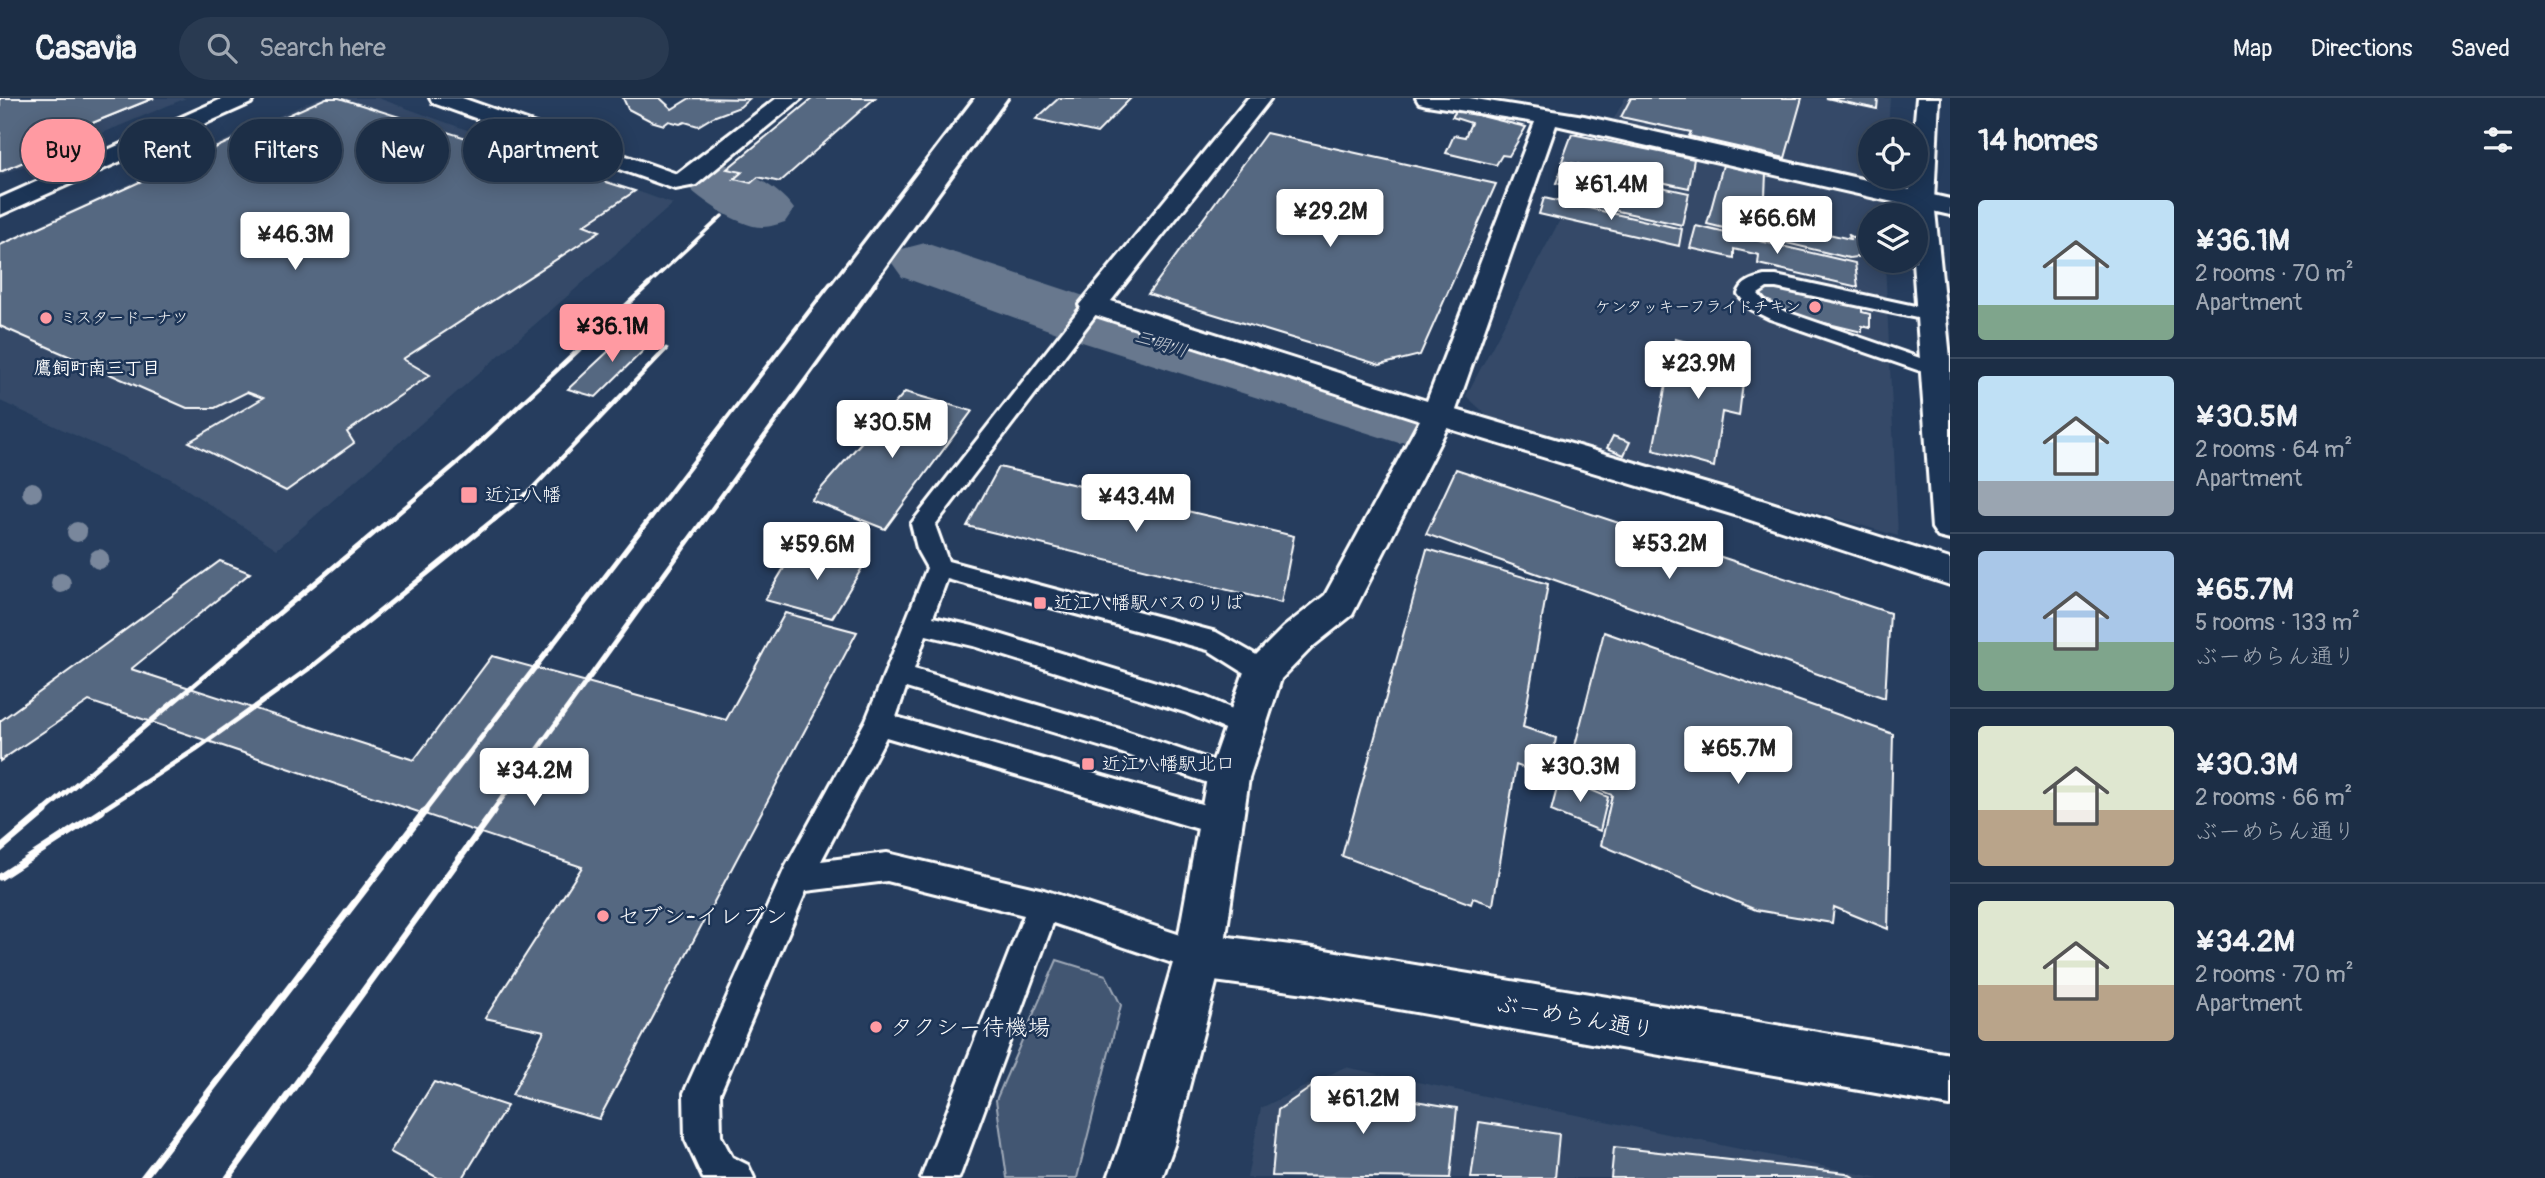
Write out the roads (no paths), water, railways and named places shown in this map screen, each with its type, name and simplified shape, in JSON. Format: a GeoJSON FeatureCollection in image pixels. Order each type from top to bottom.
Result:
{"type":"FeatureCollection","features":[{"type":"Feature","properties":{"kind":"street"},"geometry":{"type":"LineString","coordinates":[[0,207],[243,98]]}},
{"type":"Feature","properties":{"kind":"street"},"geometry":{"type":"LineString","coordinates":[[441,98],[675,182],[687,180],[791,98]]}},
{"type":"Feature","properties":{"kind":"street"},"geometry":{"type":"LineString","coordinates":[[1260,98],[1086,314],[1753,509],[1950,572]]}},
{"type":"Feature","properties":{"kind":"street"},"geometry":{"type":"LineString","coordinates":[[1427,98],[1548,117],[1589,115],[1950,207]]}},
{"type":"Feature","properties":{"kind":"street"},"geometry":{"type":"LineString","coordinates":[[1928,98],[1922,201],[1950,528]]}},
{"type":"Feature","properties":{"kind":"street"},"geometry":{"type":"LineString","coordinates":[[1135,1178],[1147,1145],[1199,956],[1228,778],[1264,672],[1298,637],[1339,605],[1438,415],[1548,117]]}},
{"type":"Feature","properties":{"kind":"street","name":"ぶーめらん通り"},"geometry":{"type":"LineString","coordinates":[[1199,956],[1313,971],[1950,1080]]}},
{"type":"Feature","properties":{"kind":"lane"},"geometry":{"type":"LineString","coordinates":[[1931,315],[1776,282],[1755,284],[1748,294],[1757,305],[1777,315],[1936,370]]}},
{"type":"Feature","properties":{"kind":"lane"},"geometry":{"type":"LineString","coordinates":[[1086,314],[923,524],[930,552],[939,568],[1216,642],[1264,672]]}},
{"type":"Feature","properties":{"kind":"lane"},"geometry":{"type":"LineString","coordinates":[[736,1178],[719,1170],[702,1139],[702,1093],[796,878],[879,724],[939,568]]}},
{"type":"Feature","properties":{"kind":"lane"},"geometry":{"type":"LineString","coordinates":[[919,623],[973,636],[1182,701],[1244,726]]}},
{"type":"Feature","properties":{"kind":"lane"},"geometry":{"type":"LineString","coordinates":[[898,675],[1123,742],[1228,778]]}},
{"type":"Feature","properties":{"kind":"lane"},"geometry":{"type":"LineString","coordinates":[[879,724],[1219,822]]}},
{"type":"Feature","properties":{"kind":"lane"},"geometry":{"type":"LineString","coordinates":[[796,878],[887,867],[1044,905],[1199,956]]}},
{"type":"Feature","properties":{"kind":"lane"},"geometry":{"type":"LineString","coordinates":[[940,1178],[1044,905]]}},
{"type":"Feature","properties":{"kind":"waterway","name":"三明川"},"geometry":{"type":"LineString","coordinates":[[710,178],[763,209]]}},
{"type":"Feature","properties":{"kind":"waterway","name":"三明川"},"geometry":{"type":"LineString","coordinates":[[925,263],[1107,327],[1399,419]]}},
{"type":"Feature","properties":{"kind":"railway"},"geometry":{"type":"LineString","coordinates":[[829,286],[973,98]]}},
{"type":"Feature","properties":{"kind":"railway"},"geometry":{"type":"LineString","coordinates":[[873,286],[1009,98]]}},
{"type":"Feature","properties":{"kind":"railway"},"geometry":{"type":"LineString","coordinates":[[647,286],[722,216]]}},
{"type":"Feature","properties":{"kind":"railway"},"geometry":{"type":"LineString","coordinates":[[390,520],[463,458],[649,284]]}},
{"type":"Feature","properties":{"kind":"railway"},"geometry":{"type":"LineString","coordinates":[[649,520],[830,284]]}},
{"type":"Feature","properties":{"kind":"railway"},"geometry":{"type":"LineString","coordinates":[[704,520],[875,284]]}},
{"type":"Feature","properties":{"kind":"railway"},"geometry":{"type":"LineString","coordinates":[[494,520],[531,490],[666,349]]}},
{"type":"Feature","properties":{"kind":"railway"},"geometry":{"type":"LineString","coordinates":[[43,812],[392,518]]}},
{"type":"Feature","properties":{"kind":"railway"},"geometry":{"type":"LineString","coordinates":[[99,812],[196,749],[311,667],[496,518]]}},
{"type":"Feature","properties":{"kind":"railway"},"geometry":{"type":"LineString","coordinates":[[424,812],[650,518]]}},
{"type":"Feature","properties":{"kind":"railway"},"geometry":{"type":"LineString","coordinates":[[492,812],[705,518]]}},
{"type":"Feature","properties":{"kind":"railway"},"geometry":{"type":"LineString","coordinates":[[0,849],[45,811]]}},
{"type":"Feature","properties":{"kind":"railway"},"geometry":{"type":"LineString","coordinates":[[0,877],[102,811]]}},
{"type":"Feature","properties":{"kind":"railway"},"geometry":{"type":"LineString","coordinates":[[143,1178],[425,811]]}},
{"type":"Feature","properties":{"kind":"railway"},"geometry":{"type":"LineString","coordinates":[[228,1178],[494,811]]}},
{"type":"Feature","properties":{"kind":"place","name":"ケンタッキーフライドチキン"},"geometry":{"type":"Point","coordinates":[1815,307]}},
{"type":"Feature","properties":{"kind":"place","name":"ミスタードーナツ"},"geometry":{"type":"Point","coordinates":[46,318]}},
{"type":"Feature","properties":{"kind":"place","name":"近江八幡"},"geometry":{"type":"Point","coordinates":[469,495]}},
{"type":"Feature","properties":{"kind":"place","name":"近江八幡駅バスのりば"},"geometry":{"type":"Point","coordinates":[1040,603]}},
{"type":"Feature","properties":{"kind":"place","name":"近江八幡駅北口"},"geometry":{"type":"Point","coordinates":[1088,764]}},
{"type":"Feature","properties":{"kind":"place","name":"セブン-イレブン"},"geometry":{"type":"Point","coordinates":[603,916]}},
{"type":"Feature","properties":{"kind":"place","name":"タクシー待機場"},"geometry":{"type":"Point","coordinates":[876,1027]}},
{"type":"Feature","properties":{"kind":"district","name":"鷹飼町南三丁目"},"geometry":{"type":"Point","coordinates":[97,368]}}]}
